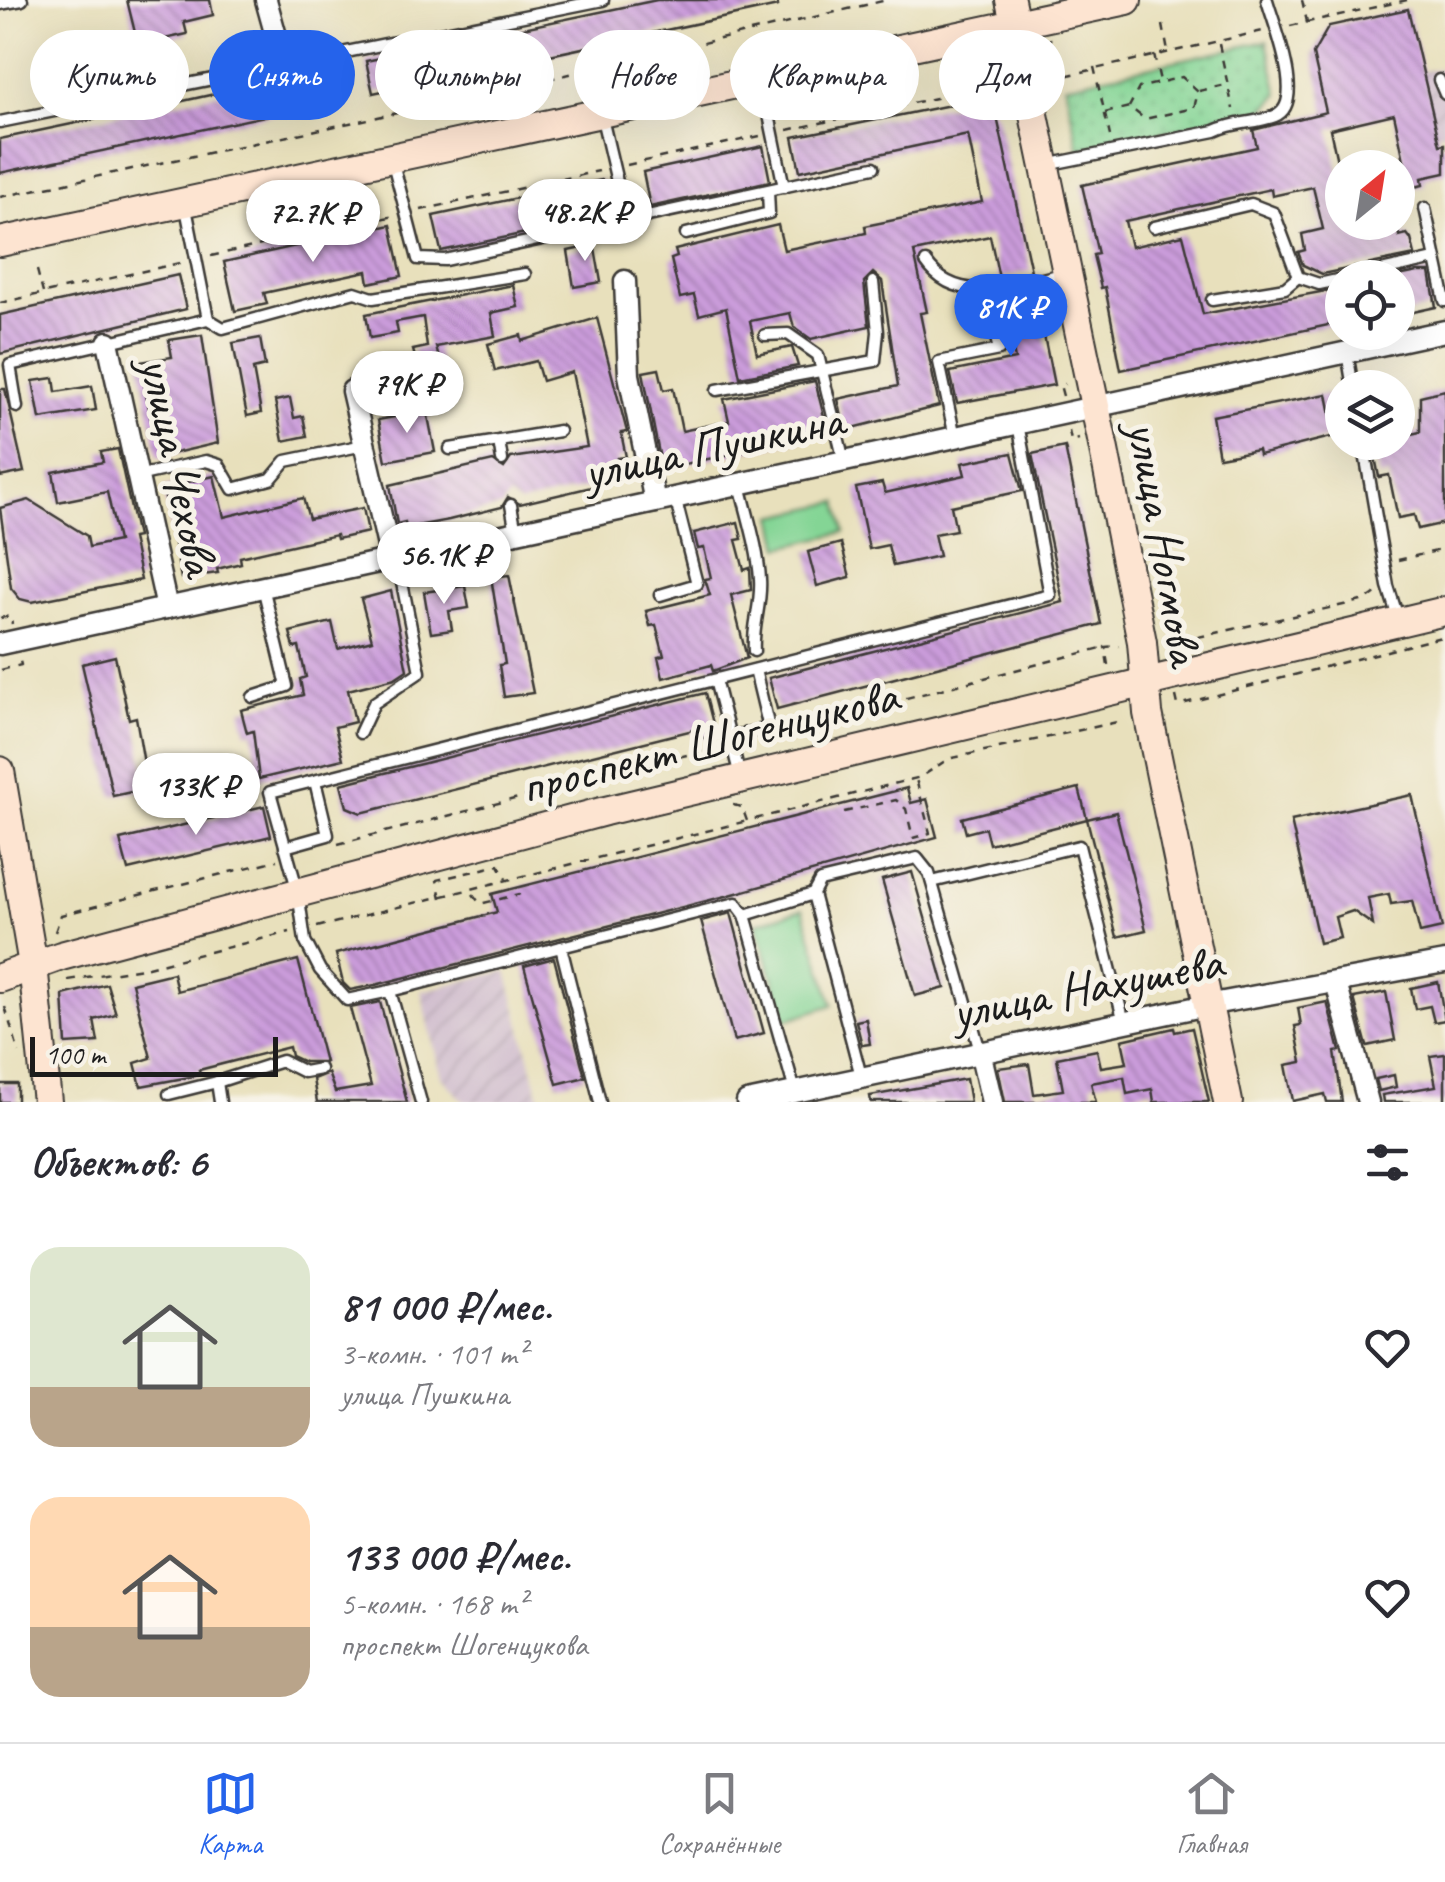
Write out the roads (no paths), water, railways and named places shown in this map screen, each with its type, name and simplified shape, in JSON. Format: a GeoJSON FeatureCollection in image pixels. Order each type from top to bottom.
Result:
{"type":"FeatureCollection","features":[{"type":"Feature","properties":{"kind":"main road"},"geometry":{"type":"LineString","coordinates":[[919,37],[1013,12],[1127,0]]}},
{"type":"Feature","properties":{"kind":"main road","name":"улица Ногмова"},"geometry":{"type":"LineString","coordinates":[[1013,12],[1096,406],[1142,642],[1145,682],[1228,1102]]}},
{"type":"Feature","properties":{"kind":"main road"},"geometry":{"type":"LineString","coordinates":[[0,242],[574,119]]}},
{"type":"Feature","properties":{"kind":"main road","name":"проспект Шогенцукова"},"geometry":{"type":"LineString","coordinates":[[0,978],[298,892],[740,778],[1445,611]]}},
{"type":"Feature","properties":{"kind":"main road"},"geometry":{"type":"LineString","coordinates":[[0,771],[33,966],[47,1102]]}},
{"type":"Feature","properties":{"kind":"street"},"geometry":{"type":"LineString","coordinates":[[266,0],[274,30]]}},
{"type":"Feature","properties":{"kind":"street"},"geometry":{"type":"LineString","coordinates":[[625,281],[628,375],[665,500]]}},
{"type":"Feature","properties":{"kind":"street","name":"улица Пушкина"},"geometry":{"type":"LineString","coordinates":[[0,644],[1445,331]]}},
{"type":"Feature","properties":{"kind":"street","name":"улица Чехова"},"geometry":{"type":"LineString","coordinates":[[108,342],[166,608]]}},
{"type":"Feature","properties":{"kind":"street"},"geometry":{"type":"LineString","coordinates":[[352,392],[394,558]]}},
{"type":"Feature","properties":{"kind":"street","name":"улица Нахушева"},"geometry":{"type":"LineString","coordinates":[[747,1102],[808,1093],[861,1076],[1207,1005],[1445,962]]}},
{"type":"Feature","properties":{"kind":"street"},"geometry":{"type":"LineString","coordinates":[[1336,982],[1368,1102]]}},
{"type":"Feature","properties":{"kind":"street"},"geometry":{"type":"LineString","coordinates":[[980,1051],[992,1102]]}},
{"type":"Feature","properties":{"kind":"lane"},"geometry":{"type":"LineString","coordinates":[[0,4],[22,0]]}},
{"type":"Feature","properties":{"kind":"lane"},"geometry":{"type":"LineString","coordinates":[[355,50],[603,0]]}},
{"type":"Feature","properties":{"kind":"lane"},"geometry":{"type":"LineString","coordinates":[[1045,165],[1215,131],[1236,121],[1276,116],[1284,110],[1291,90],[1267,0]]}},
{"type":"Feature","properties":{"kind":"lane"},"geometry":{"type":"LineString","coordinates":[[0,122],[209,79]]}},
{"type":"Feature","properties":{"kind":"lane"},"geometry":{"type":"LineString","coordinates":[[1439,80],[1444,96]]}},
{"type":"Feature","properties":{"kind":"lane"},"geometry":{"type":"LineString","coordinates":[[602,120],[626,220]]}},
{"type":"Feature","properties":{"kind":"lane"},"geometry":{"type":"LineString","coordinates":[[769,120],[784,187]]}},
{"type":"Feature","properties":{"kind":"lane"},"geometry":{"type":"LineString","coordinates":[[392,158],[418,259],[445,260],[874,168]]}},
{"type":"Feature","properties":{"kind":"lane"},"geometry":{"type":"LineString","coordinates":[[686,234],[769,214],[768,191]]}},
{"type":"Feature","properties":{"kind":"lane"},"geometry":{"type":"LineString","coordinates":[[184,202],[208,319]]}},
{"type":"Feature","properties":{"kind":"lane"},"geometry":{"type":"LineString","coordinates":[[1154,228],[1251,204],[1274,213],[1298,278]]}},
{"type":"Feature","properties":{"kind":"lane"},"geometry":{"type":"LineString","coordinates":[[1424,208],[1445,301]]}},
{"type":"Feature","properties":{"kind":"lane"},"geometry":{"type":"LineString","coordinates":[[1415,263],[1435,259]]}},
{"type":"Feature","properties":{"kind":"lane"},"geometry":{"type":"LineString","coordinates":[[926,262],[936,278],[970,289],[990,290],[1068,273]]}},
{"type":"Feature","properties":{"kind":"lane"},"geometry":{"type":"LineString","coordinates":[[17,407],[10,365],[208,319],[223,328],[273,318],[287,307],[355,292],[373,298],[525,274]]}},
{"type":"Feature","properties":{"kind":"lane"},"geometry":{"type":"LineString","coordinates":[[1298,278],[1325,283]]}},
{"type":"Feature","properties":{"kind":"lane"},"geometry":{"type":"LineString","coordinates":[[1212,300],[1285,288],[1298,278]]}},
{"type":"Feature","properties":{"kind":"lane"},"geometry":{"type":"LineString","coordinates":[[717,390],[875,360],[878,332],[873,282]]}},
{"type":"Feature","properties":{"kind":"lane"},"geometry":{"type":"LineString","coordinates":[[954,437],[939,362],[999,350],[991,317]]}},
{"type":"Feature","properties":{"kind":"lane"},"geometry":{"type":"LineString","coordinates":[[764,335],[788,334],[818,355],[844,461]]}},
{"type":"Feature","properties":{"kind":"lane"},"geometry":{"type":"LineString","coordinates":[[1347,352],[1350,370]]}},
{"type":"Feature","properties":{"kind":"lane"},"geometry":{"type":"LineString","coordinates":[[808,1093],[745,915],[736,903],[347,1000],[320,970],[303,930],[298,892],[270,792],[1050,596],[1018,423]]}},
{"type":"Feature","properties":{"kind":"lane"},"geometry":{"type":"LineString","coordinates":[[450,449],[559,430]]}},
{"type":"Feature","properties":{"kind":"lane"},"geometry":{"type":"LineString","coordinates":[[498,442],[502,460]]}},
{"type":"Feature","properties":{"kind":"lane"},"geometry":{"type":"LineString","coordinates":[[137,476],[206,461],[219,466],[232,488],[271,479],[286,461],[364,446]]}},
{"type":"Feature","properties":{"kind":"lane"},"geometry":{"type":"LineString","coordinates":[[1365,460],[1388,586],[1399,622]]}},
{"type":"Feature","properties":{"kind":"lane"},"geometry":{"type":"LineString","coordinates":[[740,484],[760,576],[760,598],[752,626],[754,651]]}},
{"type":"Feature","properties":{"kind":"lane"},"geometry":{"type":"LineString","coordinates":[[660,595],[697,584],[665,500]]}},
{"type":"Feature","properties":{"kind":"lane"},"geometry":{"type":"LineString","coordinates":[[510,505],[516,532]]}},
{"type":"Feature","properties":{"kind":"lane"},"geometry":{"type":"LineString","coordinates":[[360,734],[374,704],[420,672],[394,558]]}},
{"type":"Feature","properties":{"kind":"lane"},"geometry":{"type":"LineString","coordinates":[[253,697],[287,686],[263,587]]}},
{"type":"Feature","properties":{"kind":"lane"},"geometry":{"type":"LineString","coordinates":[[731,740],[769,728],[756,670]]}},
{"type":"Feature","properties":{"kind":"lane"},"geometry":{"type":"LineString","coordinates":[[715,680],[740,778]]}},
{"type":"Feature","properties":{"kind":"lane"},"geometry":{"type":"LineString","coordinates":[[287,852],[328,836],[315,781]]}},
{"type":"Feature","properties":{"kind":"lane"},"geometry":{"type":"LineString","coordinates":[[932,882],[1080,846],[1124,1022]]}},
{"type":"Feature","properties":{"kind":"lane"},"geometry":{"type":"LineString","coordinates":[[861,1076],[813,894],[820,881],[916,858],[932,882],[980,1051]]}},
{"type":"Feature","properties":{"kind":"lane"},"geometry":{"type":"LineString","coordinates":[[745,915],[813,894]]}},
{"type":"Feature","properties":{"kind":"lane"},"geometry":{"type":"LineString","coordinates":[[560,947],[600,1102]]}},
{"type":"Feature","properties":{"kind":"lane"},"geometry":{"type":"LineString","coordinates":[[390,991],[421,1102]]}},
{"type":"Feature","properties":{"kind":"lane"},"geometry":{"type":"LineString","coordinates":[[168,1094],[282,1061],[304,1072],[320,1069]]}},
{"type":"Feature","properties":{"kind":"lane"},"geometry":{"type":"LineString","coordinates":[[218,1082],[220,1102]]}}]}
